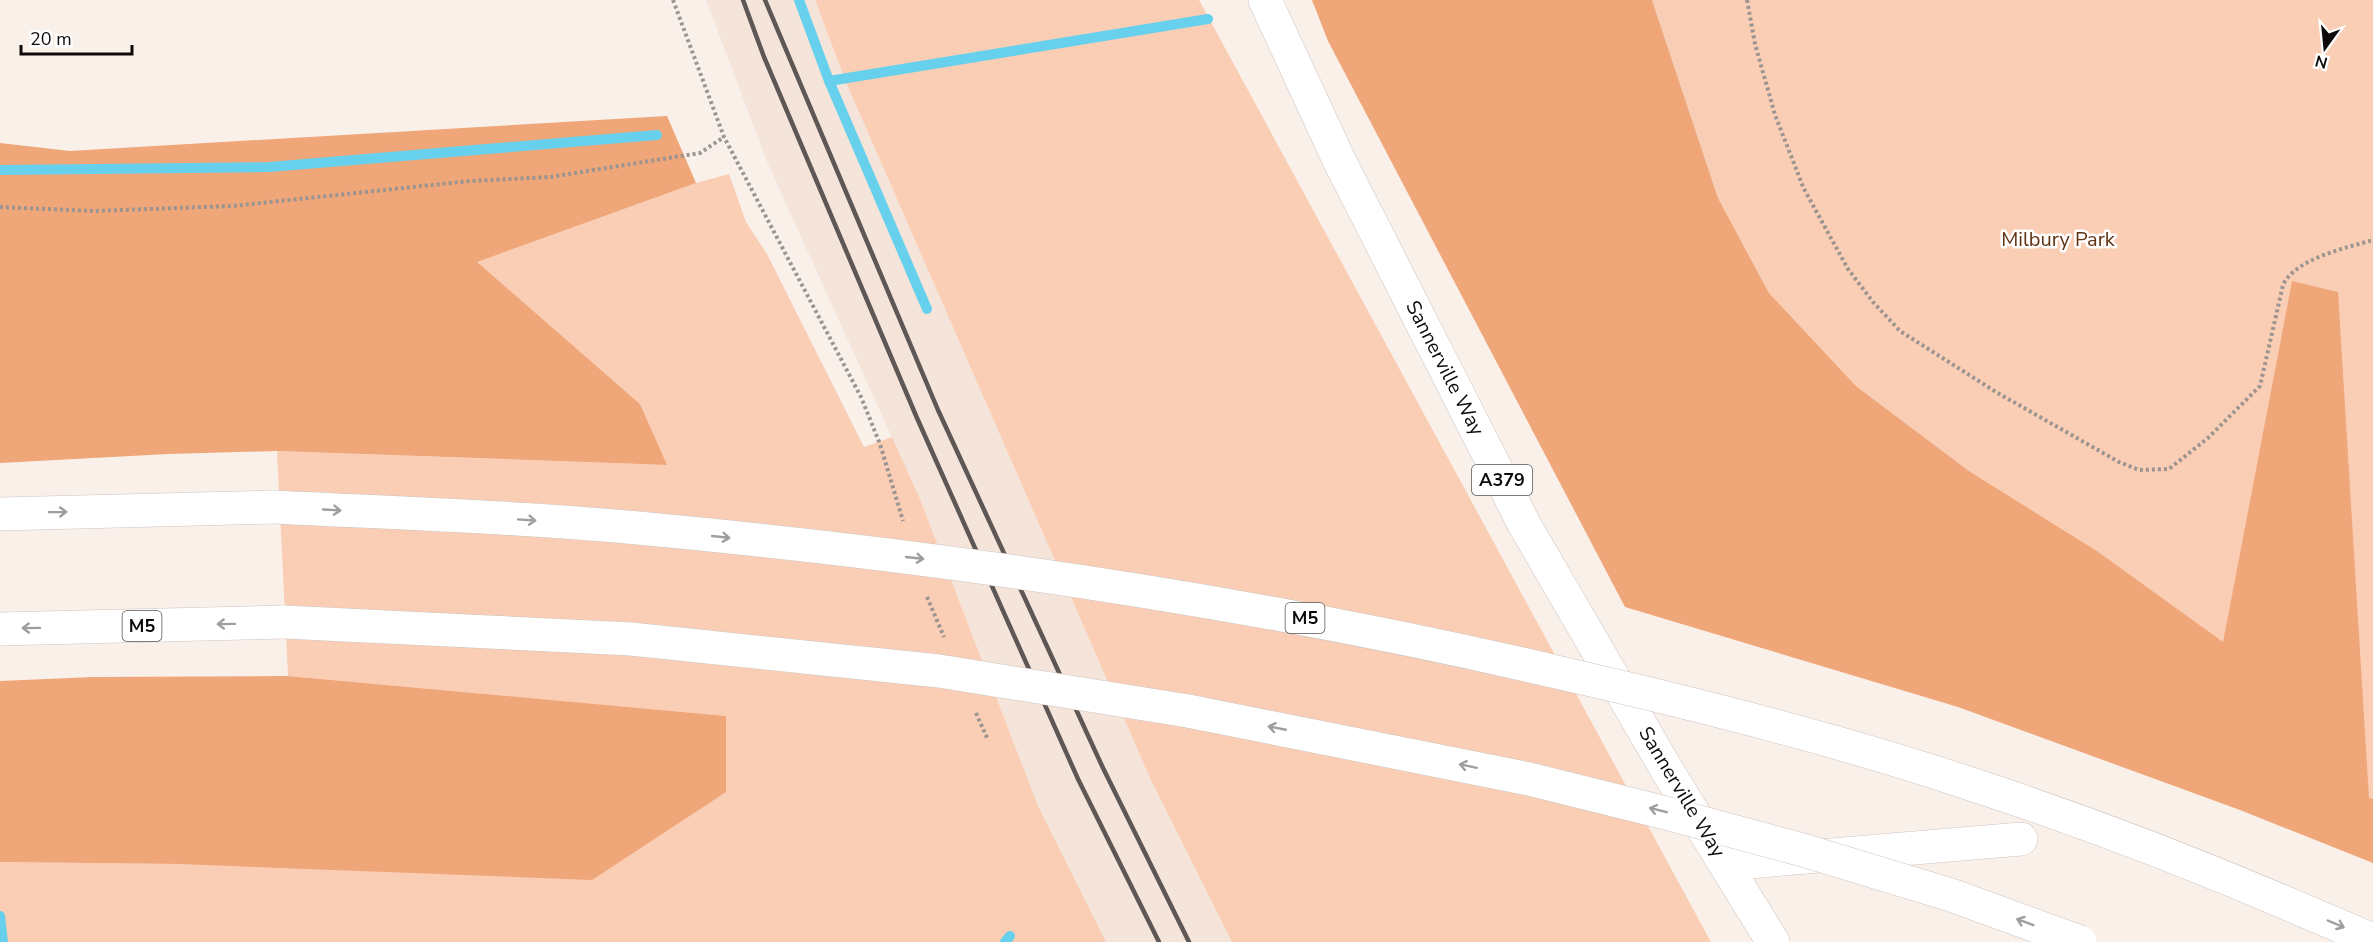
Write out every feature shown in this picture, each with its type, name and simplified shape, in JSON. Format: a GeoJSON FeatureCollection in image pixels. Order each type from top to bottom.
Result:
{"type":"FeatureCollection","features":[{"type":"Feature","properties":{"kind":"main road","name":"Sannerville Way"},"geometry":{"type":"LineString","coordinates":[[1265,0],[1339,160],[1524,524],[1668,772],[1773,942]]}},
{"type":"Feature","properties":{"kind":"main road","name":"M5"},"geometry":{"type":"LineString","coordinates":[[0,514],[273,507],[507,518],[637,528],[948,562],[1152,590],[1353,626],[1706,707],[1964,781],[2089,824],[2204,868],[2373,940]]}},
{"type":"Feature","properties":{"kind":"main road","name":"M5"},"geometry":{"type":"LineString","coordinates":[[0,629],[284,622],[631,639],[939,671],[1188,711],[1529,779],[1806,851],[1951,895],[2080,942]]}},
{"type":"Feature","properties":{"kind":"main road"},"geometry":{"type":"LineString","coordinates":[[1725,864],[2021,839]]}},
{"type":"Feature","properties":{"kind":"path"},"geometry":{"type":"LineString","coordinates":[[673,0],[724,137],[861,397],[880,444],[904,522]]}},
{"type":"Feature","properties":{"kind":"path"},"geometry":{"type":"LineString","coordinates":[[1747,0],[1755,44],[1774,115],[1803,189],[1848,269],[1873,302],[1900,331],[1986,386],[2119,462],[2139,470],[2169,469],[2208,438],[2260,386],[2283,285],[2288,275],[2302,264],[2373,240]]}},
{"type":"Feature","properties":{"kind":"path"},"geometry":{"type":"LineString","coordinates":[[0,207],[93,211],[232,206],[459,182],[550,177],[700,153],[724,137]]}},
{"type":"Feature","properties":{"kind":"path"},"geometry":{"type":"LineString","coordinates":[[924,589],[946,643]]}},
{"type":"Feature","properties":{"kind":"path"},"geometry":{"type":"LineString","coordinates":[[974,707],[988,740]]}},
{"type":"Feature","properties":{"kind":"shaded area"},"geometry":{"type":"Polygon","coordinates":[[[706,0],[815,0],[845,80],[1150,778],[1232,942],[1106,942],[1038,806],[920,499],[768,164],[706,0]]]}},
{"type":"Feature","properties":{"kind":"shaded area"},"geometry":{"type":"Polygon","coordinates":[[[1312,0],[1652,0],[1718,198],[1769,293],[1856,386],[1969,471],[2097,551],[2223,642],[2292,281],[2338,292],[2369,798],[2373,799],[2373,863],[2240,810],[1958,707],[1625,607],[1328,41],[1312,0]]]}},
{"type":"Feature","properties":{"kind":"shaded area"},"geometry":{"type":"Polygon","coordinates":[[[667,116],[696,183],[477,262],[640,404],[667,465],[277,451],[0,463],[0,143],[70,151],[667,116]]]}},
{"type":"Feature","properties":{"kind":"shaded area"},"geometry":{"type":"Polygon","coordinates":[[[288,676],[726,716],[726,792],[592,880],[179,864],[0,862],[0,681],[93,677],[288,676]]]}},
{"type":"Feature","properties":{"kind":"green space"},"geometry":{"type":"Polygon","coordinates":[[[815,0],[1199,0],[1711,942],[1232,942],[1150,778],[845,80],[815,0]]]}},
{"type":"Feature","properties":{"kind":"green space","name":"Milbury Park"},"geometry":{"type":"Polygon","coordinates":[[[1652,0],[2373,0],[2373,799],[2369,798],[2292,282],[2223,643],[2097,551],[1969,471],[1856,386],[1769,293],[1718,198],[1652,0]]]}},
{"type":"Feature","properties":{"kind":"green space"},"geometry":{"type":"Polygon","coordinates":[[[729,174],[746,222],[767,254],[864,447],[892,437],[920,499],[1038,806],[1106,942],[0,942],[0,862],[179,864],[725,716],[288,676],[277,451],[666,465],[640,404],[476,262],[696,183],[729,174]]]}},
{"type":"Feature","properties":{"kind":"waterway"},"geometry":{"type":"LineString","coordinates":[[799,0],[829,81],[927,309]]}},
{"type":"Feature","properties":{"kind":"waterway"},"geometry":{"type":"LineString","coordinates":[[829,81],[1208,19]]}},
{"type":"Feature","properties":{"kind":"waterway"},"geometry":{"type":"LineString","coordinates":[[0,170],[269,167],[657,135]]}},
{"type":"Feature","properties":{"kind":"waterway"},"geometry":{"type":"LineString","coordinates":[[0,916],[3,942]]}},
{"type":"Feature","properties":{"kind":"waterway"},"geometry":{"type":"LineString","coordinates":[[1005,942],[1010,936]]}},
{"type":"Feature","properties":{"kind":"railway"},"geometry":{"type":"LineString","coordinates":[[743,0],[764,57],[917,418],[1078,779],[1159,942]]}},
{"type":"Feature","properties":{"kind":"railway"},"geometry":{"type":"LineString","coordinates":[[765,0],[938,410],[1103,768],[1189,942]]}}]}
